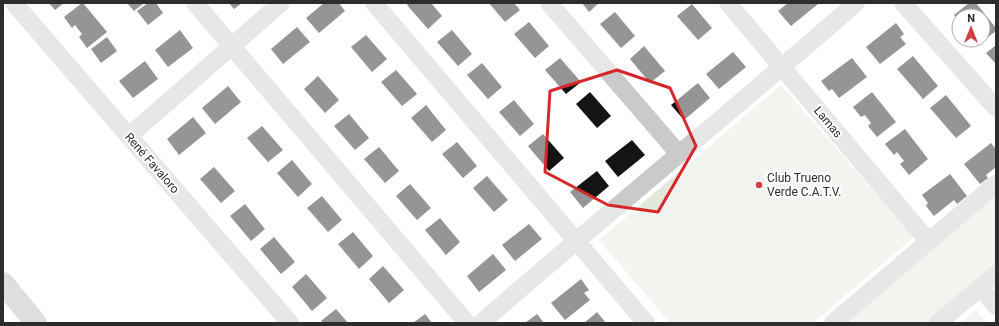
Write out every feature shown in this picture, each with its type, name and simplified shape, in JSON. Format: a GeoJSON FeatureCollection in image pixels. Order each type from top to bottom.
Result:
{"type":"FeatureCollection","features":[{"type":"Feature","properties":{"kind":"main road"},"geometry":{"type":"LineString","coordinates":[[7,295],[36,323]]}},
{"type":"Feature","properties":{"kind":"street","name":"René Favaloro"},"geometry":{"type":"LineString","coordinates":[[14,3],[290,323]]}},
{"type":"Feature","properties":{"kind":"street"},"geometry":{"type":"LineString","coordinates":[[194,3],[467,323]]}},
{"type":"Feature","properties":{"kind":"street"},"geometry":{"type":"LineString","coordinates":[[129,136],[230,46],[281,3]]}},
{"type":"Feature","properties":{"kind":"street"},"geometry":{"type":"LineString","coordinates":[[374,3],[646,323]]}},
{"type":"Feature","properties":{"kind":"street"},"geometry":{"type":"LineString","coordinates":[[549,3],[679,154]]}},
{"type":"Feature","properties":{"kind":"street","name":"Lamas"},"geometry":{"type":"LineString","coordinates":[[728,3],[929,242]]}},
{"type":"Feature","properties":{"kind":"street"},"geometry":{"type":"LineString","coordinates":[[481,323],[575,241],[856,3]]}},
{"type":"Feature","properties":{"kind":"street"},"geometry":{"type":"LineString","coordinates":[[903,3],[996,108]]}},
{"type":"Feature","properties":{"kind":"street"},"geometry":{"type":"LineString","coordinates":[[834,323],[996,184]]}},
{"type":"Feature","properties":{"kind":"street"},"geometry":{"type":"LineString","coordinates":[[938,323],[996,274]]}},
{"type":"Feature","properties":{"kind":"street"},"geometry":{"type":"LineString","coordinates":[[980,287],[996,306]]}},
{"type":"Feature","properties":{"kind":"highlighted area"},"geometry":{"type":"Polygon","coordinates":[[[617,70],[670,88],[696,146],[658,212],[608,205],[545,172],[550,91],[617,70]]]}},
{"type":"Feature","properties":{"kind":"shaded area"},"geometry":{"type":"Polygon","coordinates":[[[781,85],[914,237],[813,323],[670,323],[599,240],[781,85]]]}},
{"type":"Feature","properties":{"kind":"shaded area"},"geometry":{"type":"Polygon","coordinates":[[[996,184],[996,274],[938,323],[833,323],[996,184]]]}},
{"type":"Feature","properties":{"kind":"shaded area"},"geometry":{"type":"Polygon","coordinates":[[[976,310],[987,323],[960,323],[976,310]]]}},
{"type":"Feature","properties":{"kind":"building"},"geometry":{"type":"Polygon","coordinates":[[[49,3],[64,3],[55,10],[49,3]]]}},
{"type":"Feature","properties":{"kind":"building"},"geometry":{"type":"Polygon","coordinates":[[[82,3],[107,32],[87,48],[79,37],[82,34],[75,25],[72,28],[64,17],[82,3]]]}},
{"type":"Feature","properties":{"kind":"building"},"geometry":{"type":"Polygon","coordinates":[[[127,3],[144,3],[134,11],[127,3]]]}},
{"type":"Feature","properties":{"kind":"building"},"geometry":{"type":"Polygon","coordinates":[[[148,3],[156,3],[163,13],[148,25],[137,11],[148,3]]]}},
{"type":"Feature","properties":{"kind":"building"},"geometry":{"type":"Polygon","coordinates":[[[229,3],[242,3],[234,9],[229,3]]]}},
{"type":"Feature","properties":{"kind":"building"},"geometry":{"type":"Polygon","coordinates":[[[324,3],[339,3],[345,11],[319,33],[306,18],[324,3]]]}},
{"type":"Feature","properties":{"kind":"building"},"geometry":{"type":"Polygon","coordinates":[[[409,3],[431,3],[442,16],[428,29],[407,5],[409,3]]]}},
{"type":"Feature","properties":{"kind":"building"},"geometry":{"type":"Polygon","coordinates":[[[489,3],[514,3],[520,10],[505,22],[489,3]]]}},
{"type":"Feature","properties":{"kind":"building"},"geometry":{"type":"Polygon","coordinates":[[[582,3],[599,3],[589,12],[582,3]]]}},
{"type":"Feature","properties":{"kind":"building"},"geometry":{"type":"Polygon","coordinates":[[[788,3],[818,4],[791,26],[778,11],[788,3]]]}},
{"type":"Feature","properties":{"kind":"building"},"geometry":{"type":"Polygon","coordinates":[[[969,3],[976,3],[980,8],[963,8],[969,3]]]}},
{"type":"Feature","properties":{"kind":"building"},"geometry":{"type":"Polygon","coordinates":[[[692,4],[712,28],[698,40],[677,16],[692,4]]]}},
{"type":"Feature","properties":{"kind":"building"},"geometry":{"type":"Polygon","coordinates":[[[615,12],[635,36],[621,48],[600,24],[615,12]]]}},
{"type":"Feature","properties":{"kind":"building"},"geometry":{"type":"Polygon","coordinates":[[[529,22],[549,46],[535,58],[514,34],[529,22]]]}},
{"type":"Feature","properties":{"kind":"building"},"geometry":{"type":"Polygon","coordinates":[[[991,22],[996,28],[996,31],[991,35],[991,22]]]}},
{"type":"Feature","properties":{"kind":"building"},"geometry":{"type":"Polygon","coordinates":[[[896,23],[904,34],[900,37],[906,44],[880,64],[866,47],[896,23]]]}},
{"type":"Feature","properties":{"kind":"building"},"geometry":{"type":"Polygon","coordinates":[[[297,27],[310,42],[283,64],[271,49],[297,27]]]}},
{"type":"Feature","properties":{"kind":"building"},"geometry":{"type":"Polygon","coordinates":[[[180,30],[193,48],[168,67],[155,50],[180,30]]]}},
{"type":"Feature","properties":{"kind":"building"},"geometry":{"type":"Polygon","coordinates":[[[452,30],[472,54],[458,66],[437,42],[452,30]]]}},
{"type":"Feature","properties":{"kind":"building"},"geometry":{"type":"Polygon","coordinates":[[[366,35],[387,59],[372,72],[351,47],[366,35]]]}},
{"type":"Feature","properties":{"kind":"building"},"geometry":{"type":"Polygon","coordinates":[[[107,37],[117,51],[101,63],[91,49],[107,37]]]}},
{"type":"Feature","properties":{"kind":"building"},"geometry":{"type":"Polygon","coordinates":[[[996,45],[996,62],[995,63],[986,53],[996,45]]]}},
{"type":"Feature","properties":{"kind":"building"},"geometry":{"type":"Polygon","coordinates":[[[644,46],[665,71],[650,83],[630,59],[644,46]]]}},
{"type":"Feature","properties":{"kind":"building"},"geometry":{"type":"Polygon","coordinates":[[[733,52],[746,67],[719,89],[706,74],[733,52]]]}},
{"type":"Feature","properties":{"kind":"building"},"geometry":{"type":"Polygon","coordinates":[[[913,56],[938,86],[923,99],[897,69],[913,56]]]}},
{"type":"Feature","properties":{"kind":"building"},"geometry":{"type":"Polygon","coordinates":[[[560,58],[581,82],[566,94],[545,70],[560,58]]]}},
{"type":"Feature","properties":{"kind":"building"},"geometry":{"type":"Polygon","coordinates":[[[852,58],[867,77],[839,98],[832,89],[829,91],[821,81],[852,58]]]}},
{"type":"Feature","properties":{"kind":"building"},"geometry":{"type":"Polygon","coordinates":[[[145,61],[158,79],[133,98],[119,81],[145,61]]]}},
{"type":"Feature","properties":{"kind":"building"},"geometry":{"type":"Polygon","coordinates":[[[482,63],[502,87],[488,99],[467,75],[482,63]]]}},
{"type":"Feature","properties":{"kind":"building"},"geometry":{"type":"Polygon","coordinates":[[[396,70],[417,94],[402,106],[381,82],[396,70]]]}},
{"type":"Feature","properties":{"kind":"building"},"geometry":{"type":"Polygon","coordinates":[[[318,76],[339,100],[325,113],[304,89],[318,76]]]}},
{"type":"Feature","properties":{"kind":"building"},"geometry":{"type":"Polygon","coordinates":[[[698,83],[710,98],[684,120],[671,105],[698,83]]]}},
{"type":"Feature","properties":{"kind":"building"},"geometry":{"type":"Polygon","coordinates":[[[228,86],[241,102],[215,124],[202,108],[228,86]]]}},
{"type":"Feature","properties":{"kind":"building"},"geometry":{"type":"Polygon","coordinates":[[[590,92],[611,116],[597,128],[576,104],[590,92]]]}},
{"type":"Feature","properties":{"kind":"building"},"geometry":{"type":"Polygon","coordinates":[[[872,92],[896,122],[877,137],[868,126],[871,123],[865,115],[861,117],[853,107],[872,92]]]}},
{"type":"Feature","properties":{"kind":"building"},"geometry":{"type":"Polygon","coordinates":[[[946,95],[971,126],[956,138],[930,108],[946,95]]]}},
{"type":"Feature","properties":{"kind":"building"},"geometry":{"type":"Polygon","coordinates":[[[514,100],[534,124],[520,136],[499,112],[514,100]]]}},
{"type":"Feature","properties":{"kind":"building"},"geometry":{"type":"Polygon","coordinates":[[[426,105],[446,130],[432,142],[411,118],[426,105]]]}},
{"type":"Feature","properties":{"kind":"building"},"geometry":{"type":"Polygon","coordinates":[[[349,114],[369,138],[355,150],[334,126],[349,114]]]}},
{"type":"Feature","properties":{"kind":"building"},"geometry":{"type":"Polygon","coordinates":[[[193,117],[206,133],[179,155],[167,139],[193,117]]]}},
{"type":"Feature","properties":{"kind":"building"},"geometry":{"type":"Polygon","coordinates":[[[262,126],[283,150],[268,162],[247,138],[262,126]]]}},
{"type":"Feature","properties":{"kind":"building"},"geometry":{"type":"Polygon","coordinates":[[[905,129],[928,159],[909,175],[900,164],[904,161],[897,152],[894,155],[885,144],[905,129]]]}},
{"type":"Feature","properties":{"kind":"building"},"geometry":{"type":"Polygon","coordinates":[[[543,134],[564,158],[549,171],[528,146],[543,134]]]}},
{"type":"Feature","properties":{"kind":"building"},"geometry":{"type":"Polygon","coordinates":[[[632,140],[645,155],[618,177],[605,161],[632,140]]]}},
{"type":"Feature","properties":{"kind":"building"},"geometry":{"type":"Polygon","coordinates":[[[457,142],[477,166],[463,178],[442,154],[457,142]]]}},
{"type":"Feature","properties":{"kind":"building"},"geometry":{"type":"Polygon","coordinates":[[[991,143],[995,148],[996,147],[996,167],[986,175],[988,178],[980,184],[964,164],[991,143]]]}},
{"type":"Feature","properties":{"kind":"building"},"geometry":{"type":"Polygon","coordinates":[[[379,147],[399,171],[385,183],[364,159],[379,147]]]}},
{"type":"Feature","properties":{"kind":"building"},"geometry":{"type":"Polygon","coordinates":[[[292,160],[312,184],[298,197],[277,173],[292,160]]]}},
{"type":"Feature","properties":{"kind":"building"},"geometry":{"type":"Polygon","coordinates":[[[214,167],[235,191],[221,203],[200,179],[214,167]]]}},
{"type":"Feature","properties":{"kind":"building"},"geometry":{"type":"Polygon","coordinates":[[[597,171],[609,186],[583,208],[570,192],[597,171]]]}},
{"type":"Feature","properties":{"kind":"building"},"geometry":{"type":"Polygon","coordinates":[[[950,174],[967,196],[957,204],[954,200],[934,216],[926,206],[928,203],[922,195],[950,174]]]}},
{"type":"Feature","properties":{"kind":"building"},"geometry":{"type":"Polygon","coordinates":[[[487,176],[508,200],[494,212],[473,188],[487,176]]]}},
{"type":"Feature","properties":{"kind":"building"},"geometry":{"type":"Polygon","coordinates":[[[410,184],[431,208],[417,220],[396,196],[410,184]]]}},
{"type":"Feature","properties":{"kind":"building"},"geometry":{"type":"Polygon","coordinates":[[[322,196],[342,220],[328,232],[307,208],[322,196]]]}},
{"type":"Feature","properties":{"kind":"building"},"geometry":{"type":"Polygon","coordinates":[[[245,204],[265,229],[251,241],[230,216],[245,204]]]}},
{"type":"Feature","properties":{"kind":"building"},"geometry":{"type":"Polygon","coordinates":[[[440,218],[460,242],[446,255],[425,230],[440,218]]]}},
{"type":"Feature","properties":{"kind":"building"},"geometry":{"type":"Polygon","coordinates":[[[529,224],[542,239],[515,261],[502,245],[529,224]]]}},
{"type":"Feature","properties":{"kind":"building"},"geometry":{"type":"Polygon","coordinates":[[[353,232],[373,256],[359,269],[338,244],[353,232]]]}},
{"type":"Feature","properties":{"kind":"building"},"geometry":{"type":"Polygon","coordinates":[[[274,237],[295,262],[281,274],[260,249],[274,237]]]}},
{"type":"Feature","properties":{"kind":"building"},"geometry":{"type":"Polygon","coordinates":[[[493,254],[506,270],[479,292],[467,276],[493,254]]]}},
{"type":"Feature","properties":{"kind":"building"},"geometry":{"type":"Polygon","coordinates":[[[383,266],[404,290],[389,303],[369,279],[383,266]]]}},
{"type":"Feature","properties":{"kind":"building"},"geometry":{"type":"Polygon","coordinates":[[[306,274],[327,298],[312,311],[292,287],[306,274]]]}},
{"type":"Feature","properties":{"kind":"building"},"geometry":{"type":"Polygon","coordinates":[[[581,279],[589,290],[584,293],[590,300],[565,320],[551,303],[581,279]]]}},
{"type":"Feature","properties":{"kind":"building"},"geometry":{"type":"Polygon","coordinates":[[[336,309],[348,323],[323,323],[321,321],[336,309]]]}},
{"type":"Feature","properties":{"kind":"building"},"geometry":{"type":"Polygon","coordinates":[[[597,312],[606,323],[584,323],[597,312]]]}},
{"type":"Feature","properties":{"kind":"building"},"geometry":{"type":"Polygon","coordinates":[[[425,314],[432,323],[413,323],[425,314]]]}},
{"type":"Feature","properties":{"kind":"building"},"geometry":{"type":"Polygon","coordinates":[[[537,314],[544,323],[525,323],[537,314]]]}},
{"type":"Feature","properties":{"kind":"place","name":"Club Trueno Verde C.A.T.V."},"geometry":{"type":"Point","coordinates":[759,185]}}]}
